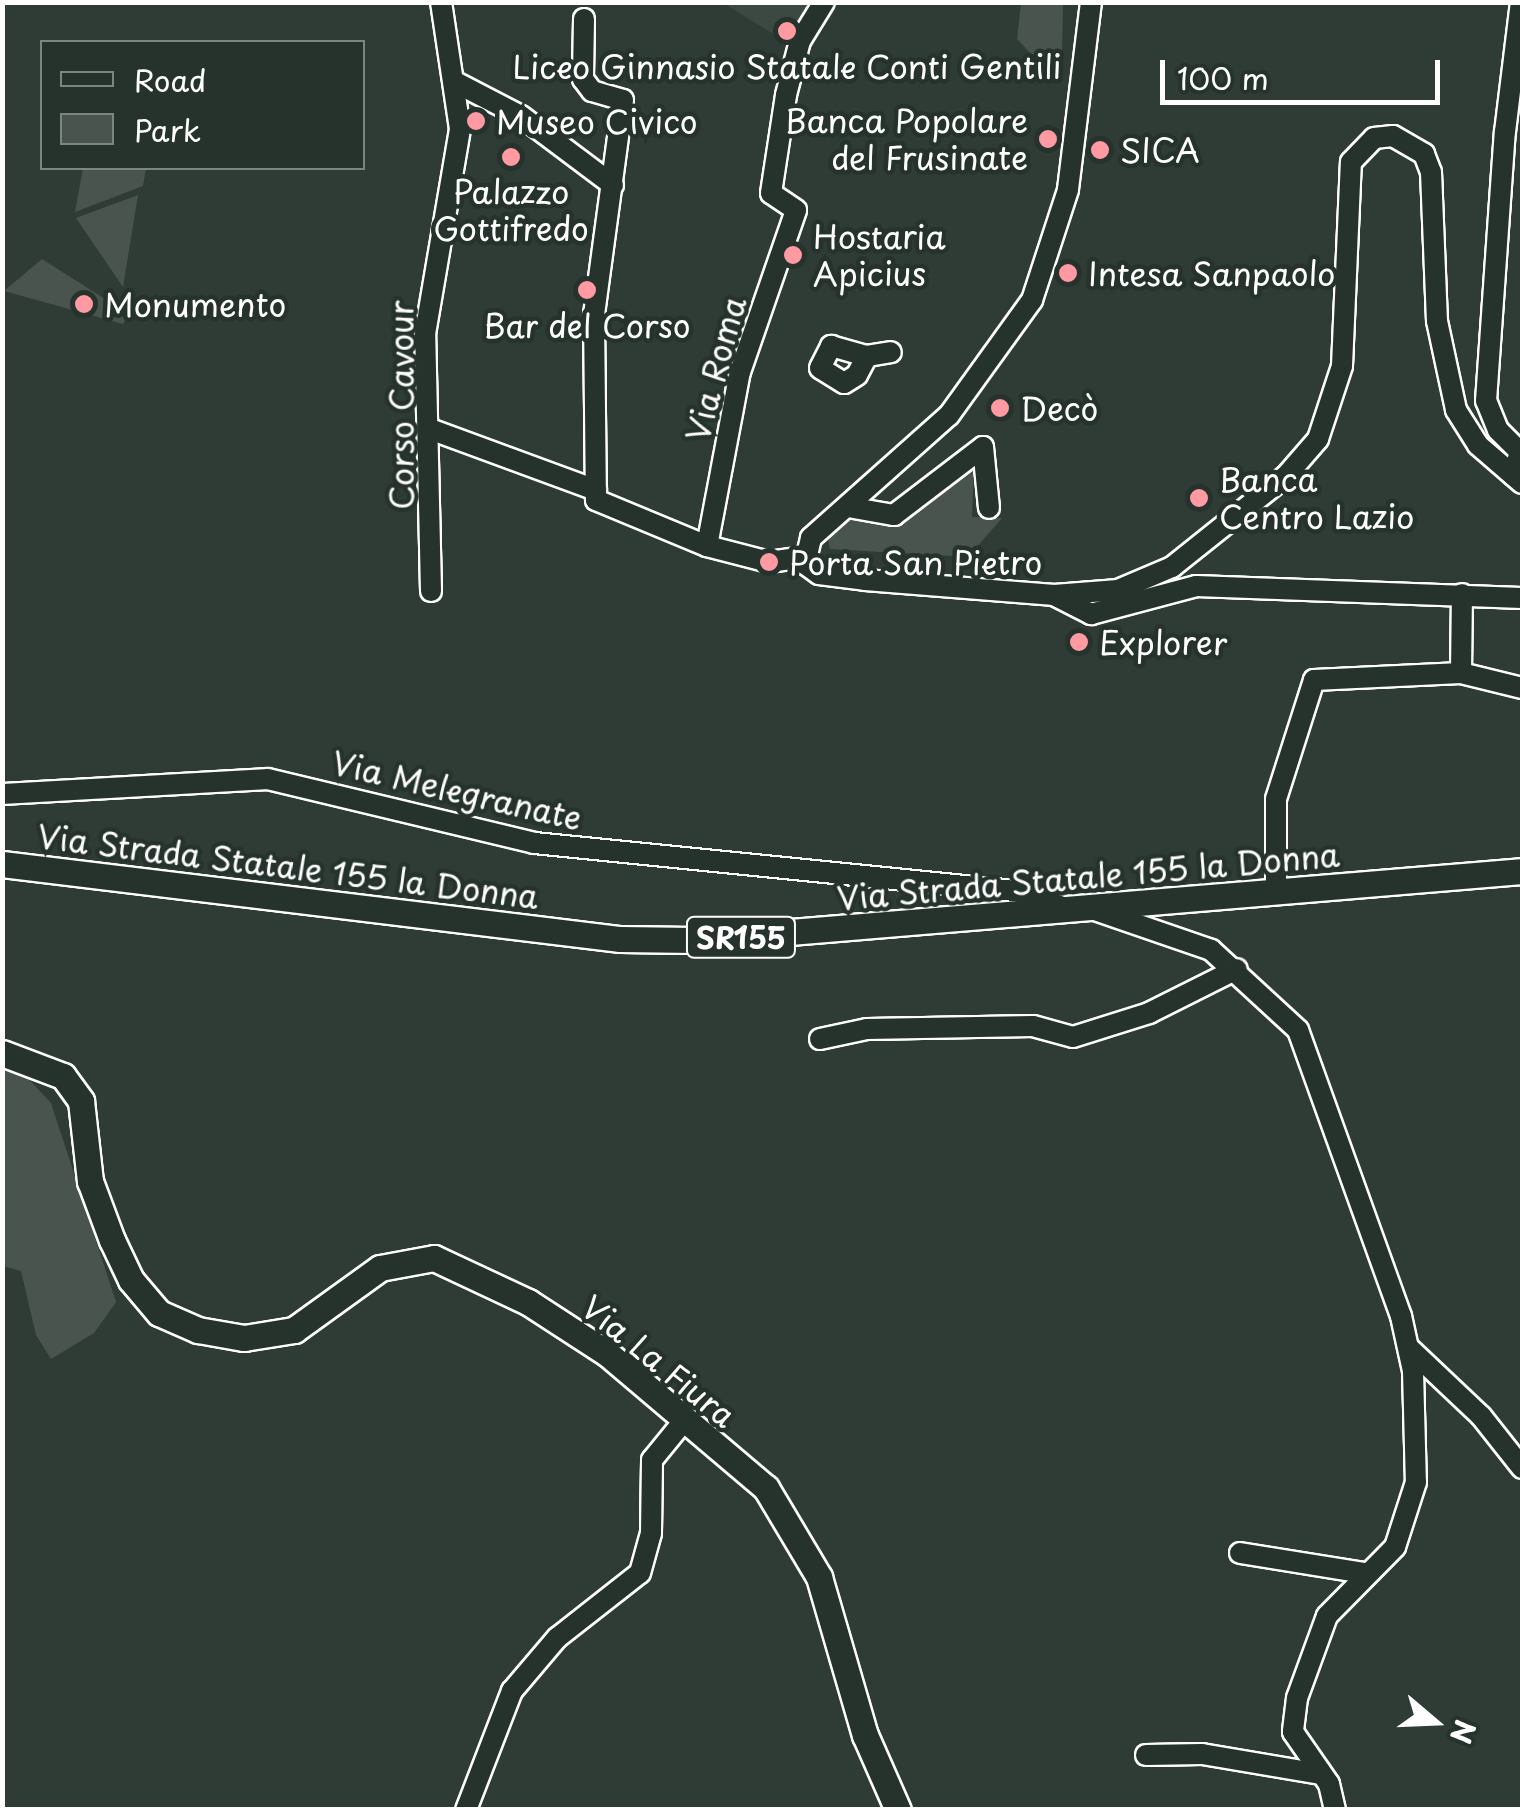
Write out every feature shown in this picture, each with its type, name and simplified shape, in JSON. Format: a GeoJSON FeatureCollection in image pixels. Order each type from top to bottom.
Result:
{"type":"FeatureCollection","features":[{"type":"Feature","properties":{"kind":"main road","name":"Via Strada Statale 155 la Donna"},"geometry":{"type":"LineString","coordinates":[[2,864],[620,939],[694,940],[1085,911],[1522,871]]}},
{"type":"Feature","properties":{"kind":"main road"},"geometry":{"type":"LineString","coordinates":[[1483,876],[1522,880]]}},
{"type":"Feature","properties":{"kind":"main road","name":"Via La Fiura"},"geometry":{"type":"LineString","coordinates":[[2,1053],[63,1076],[81,1101],[90,1181],[131,1280],[159,1313],[198,1330],[244,1338],[294,1330],[380,1268],[434,1258],[528,1302],[608,1354],[683,1422],[766,1488],[795,1528],[820,1578],[865,1735],[898,1810]]}},
{"type":"Feature","properties":{"kind":"street","name":"Corso Cavour"},"geometry":{"type":"LineString","coordinates":[[430,590],[426,334],[461,86],[441,2]]}},
{"type":"Feature","properties":{"kind":"street","name":"Via Roma"},"geometry":{"type":"LineString","coordinates":[[707,546],[740,372],[796,210],[771,193],[796,53],[824,2]]}},
{"type":"Feature","properties":{"kind":"street"},"geometry":{"type":"LineString","coordinates":[[803,557],[811,538],[949,416],[1032,300],[1068,190],[1092,2]]}},
{"type":"Feature","properties":{"kind":"street"},"geometry":{"type":"LineString","coordinates":[[1518,479],[1520,452],[1498,430],[1486,401],[1504,132],[1521,2]]}},
{"type":"Feature","properties":{"kind":"street"},"geometry":{"type":"LineString","coordinates":[[584,19],[583,78],[592,91],[623,100],[594,315],[596,500],[707,546],[769,562],[803,557]]}},
{"type":"Feature","properties":{"kind":"street"},"geometry":{"type":"LineString","coordinates":[[461,86],[521,116],[582,166],[613,185]]}},
{"type":"Feature","properties":{"kind":"street"},"geometry":{"type":"LineString","coordinates":[[803,557],[819,574],[1054,595],[1118,590],[1172,567],[1286,476],[1318,440],[1342,366],[1346,184],[1350,162],[1374,138],[1393,136],[1424,154],[1431,172],[1443,368],[1465,428],[1518,479]]}},
{"type":"Feature","properties":{"kind":"street"},"geometry":{"type":"LineString","coordinates":[[867,356],[891,352]]}},
{"type":"Feature","properties":{"kind":"street"},"geometry":{"type":"LineString","coordinates":[[430,429],[596,490]]}},
{"type":"Feature","properties":{"kind":"street"},"geometry":{"type":"LineString","coordinates":[[848,507],[894,515],[982,447],[989,508]]}},
{"type":"Feature","properties":{"kind":"street"},"geometry":{"type":"LineString","coordinates":[[1054,595],[1091,614],[1196,586],[1522,598]]}},
{"type":"Feature","properties":{"kind":"street"},"geometry":{"type":"LineString","coordinates":[[1462,594],[1462,673]]}},
{"type":"Feature","properties":{"kind":"street"},"geometry":{"type":"LineString","coordinates":[[1276,894],[1276,799],[1314,680],[1462,673],[1522,688]]}},
{"type":"Feature","properties":{"kind":"street","name":"Via Melegranate"},"geometry":{"type":"LineString","coordinates":[[2,794],[268,779],[534,843],[1025,892],[1187,939],[1237,969],[1309,1048],[1408,1348]]}},
{"type":"Feature","properties":{"kind":"street"},"geometry":{"type":"LineString","coordinates":[[820,1039],[867,1029],[1034,1026],[1073,1037],[1148,1013],[1237,969]]}},
{"type":"Feature","properties":{"kind":"street"},"geometry":{"type":"LineString","coordinates":[[1408,1348],[1481,1416],[1522,1468]]}},
{"type":"Feature","properties":{"kind":"street"},"geometry":{"type":"LineString","coordinates":[[1335,1810],[1320,1774],[1293,1732],[1296,1698],[1328,1616],[1363,1574],[1395,1547],[1416,1482],[1408,1348]]}},
{"type":"Feature","properties":{"kind":"street"},"geometry":{"type":"LineString","coordinates":[[466,1810],[512,1691],[557,1638],[640,1573],[651,1533],[652,1460],[683,1422]]}},
{"type":"Feature","properties":{"kind":"street"},"geometry":{"type":"LineString","coordinates":[[1240,1553],[1363,1574]]}},
{"type":"Feature","properties":{"kind":"street"},"geometry":{"type":"LineString","coordinates":[[1146,1755],[1202,1754],[1320,1774]]}},
{"type":"Feature","properties":{"kind":"shaded area","name":"Liceo Ginnasio Statale Conti Gentili"},"geometry":{"type":"Polygon","coordinates":[[[723,3],[820,3],[793,46],[723,3]]]}},
{"type":"Feature","properties":{"kind":"green space"},"geometry":{"type":"Polygon","coordinates":[[[1021,3],[1063,3],[1062,56],[1031,54],[1017,39],[1021,3]]]}},
{"type":"Feature","properties":{"kind":"green space"},"geometry":{"type":"Polygon","coordinates":[[[83,170],[146,170],[143,186],[75,212],[83,170]]]}},
{"type":"Feature","properties":{"kind":"green space"},"geometry":{"type":"Polygon","coordinates":[[[138,195],[123,287],[76,218],[138,195]]]}},
{"type":"Feature","properties":{"kind":"green space"},"geometry":{"type":"Polygon","coordinates":[[[42,259],[105,299],[127,317],[123,324],[4,291],[42,259]]]}},
{"type":"Feature","properties":{"kind":"green space"},"geometry":{"type":"Polygon","coordinates":[[[975,440],[972,517],[1002,518],[968,557],[830,549],[827,535],[850,516],[896,509],[975,440]]]}},
{"type":"Feature","properties":{"kind":"green space"},"geometry":{"type":"Polygon","coordinates":[[[2,1071],[23,1073],[51,1103],[116,1302],[94,1333],[51,1359],[36,1335],[21,1271],[3,1266],[2,1071]]]}},
{"type":"Feature","properties":{"kind":"place","name":"Liceo Ginnasio Statale Conti Gentili"},"geometry":{"type":"Point","coordinates":[787,31]}},
{"type":"Feature","properties":{"kind":"place","name":"Museo Civico"},"geometry":{"type":"Point","coordinates":[476,121]}},
{"type":"Feature","properties":{"kind":"place","name":"Banca Popolare del Frusinate"},"geometry":{"type":"Point","coordinates":[1048,139]}},
{"type":"Feature","properties":{"kind":"place","name":"SICA"},"geometry":{"type":"Point","coordinates":[1100,150]}},
{"type":"Feature","properties":{"kind":"place","name":"Palazzo Gottifredo"},"geometry":{"type":"Point","coordinates":[511,157]}},
{"type":"Feature","properties":{"kind":"place","name":"Hostaria Apicius"},"geometry":{"type":"Point","coordinates":[793,255]}},
{"type":"Feature","properties":{"kind":"place","name":"Intesa Sanpaolo"},"geometry":{"type":"Point","coordinates":[1068,273]}},
{"type":"Feature","properties":{"kind":"place","name":"Bar del Corso"},"geometry":{"type":"Point","coordinates":[587,290]}},
{"type":"Feature","properties":{"kind":"place","name":"Monumento"},"geometry":{"type":"Point","coordinates":[84,304]}},
{"type":"Feature","properties":{"kind":"place","name":"Decò"},"geometry":{"type":"Point","coordinates":[1000,408]}},
{"type":"Feature","properties":{"kind":"place","name":"Banca Centro Lazio"},"geometry":{"type":"Point","coordinates":[1199,498]}},
{"type":"Feature","properties":{"kind":"place","name":"Porta San Pietro"},"geometry":{"type":"Point","coordinates":[769,562]}},
{"type":"Feature","properties":{"kind":"place","name":"Explorer"},"geometry":{"type":"Point","coordinates":[1079,642]}}]}
